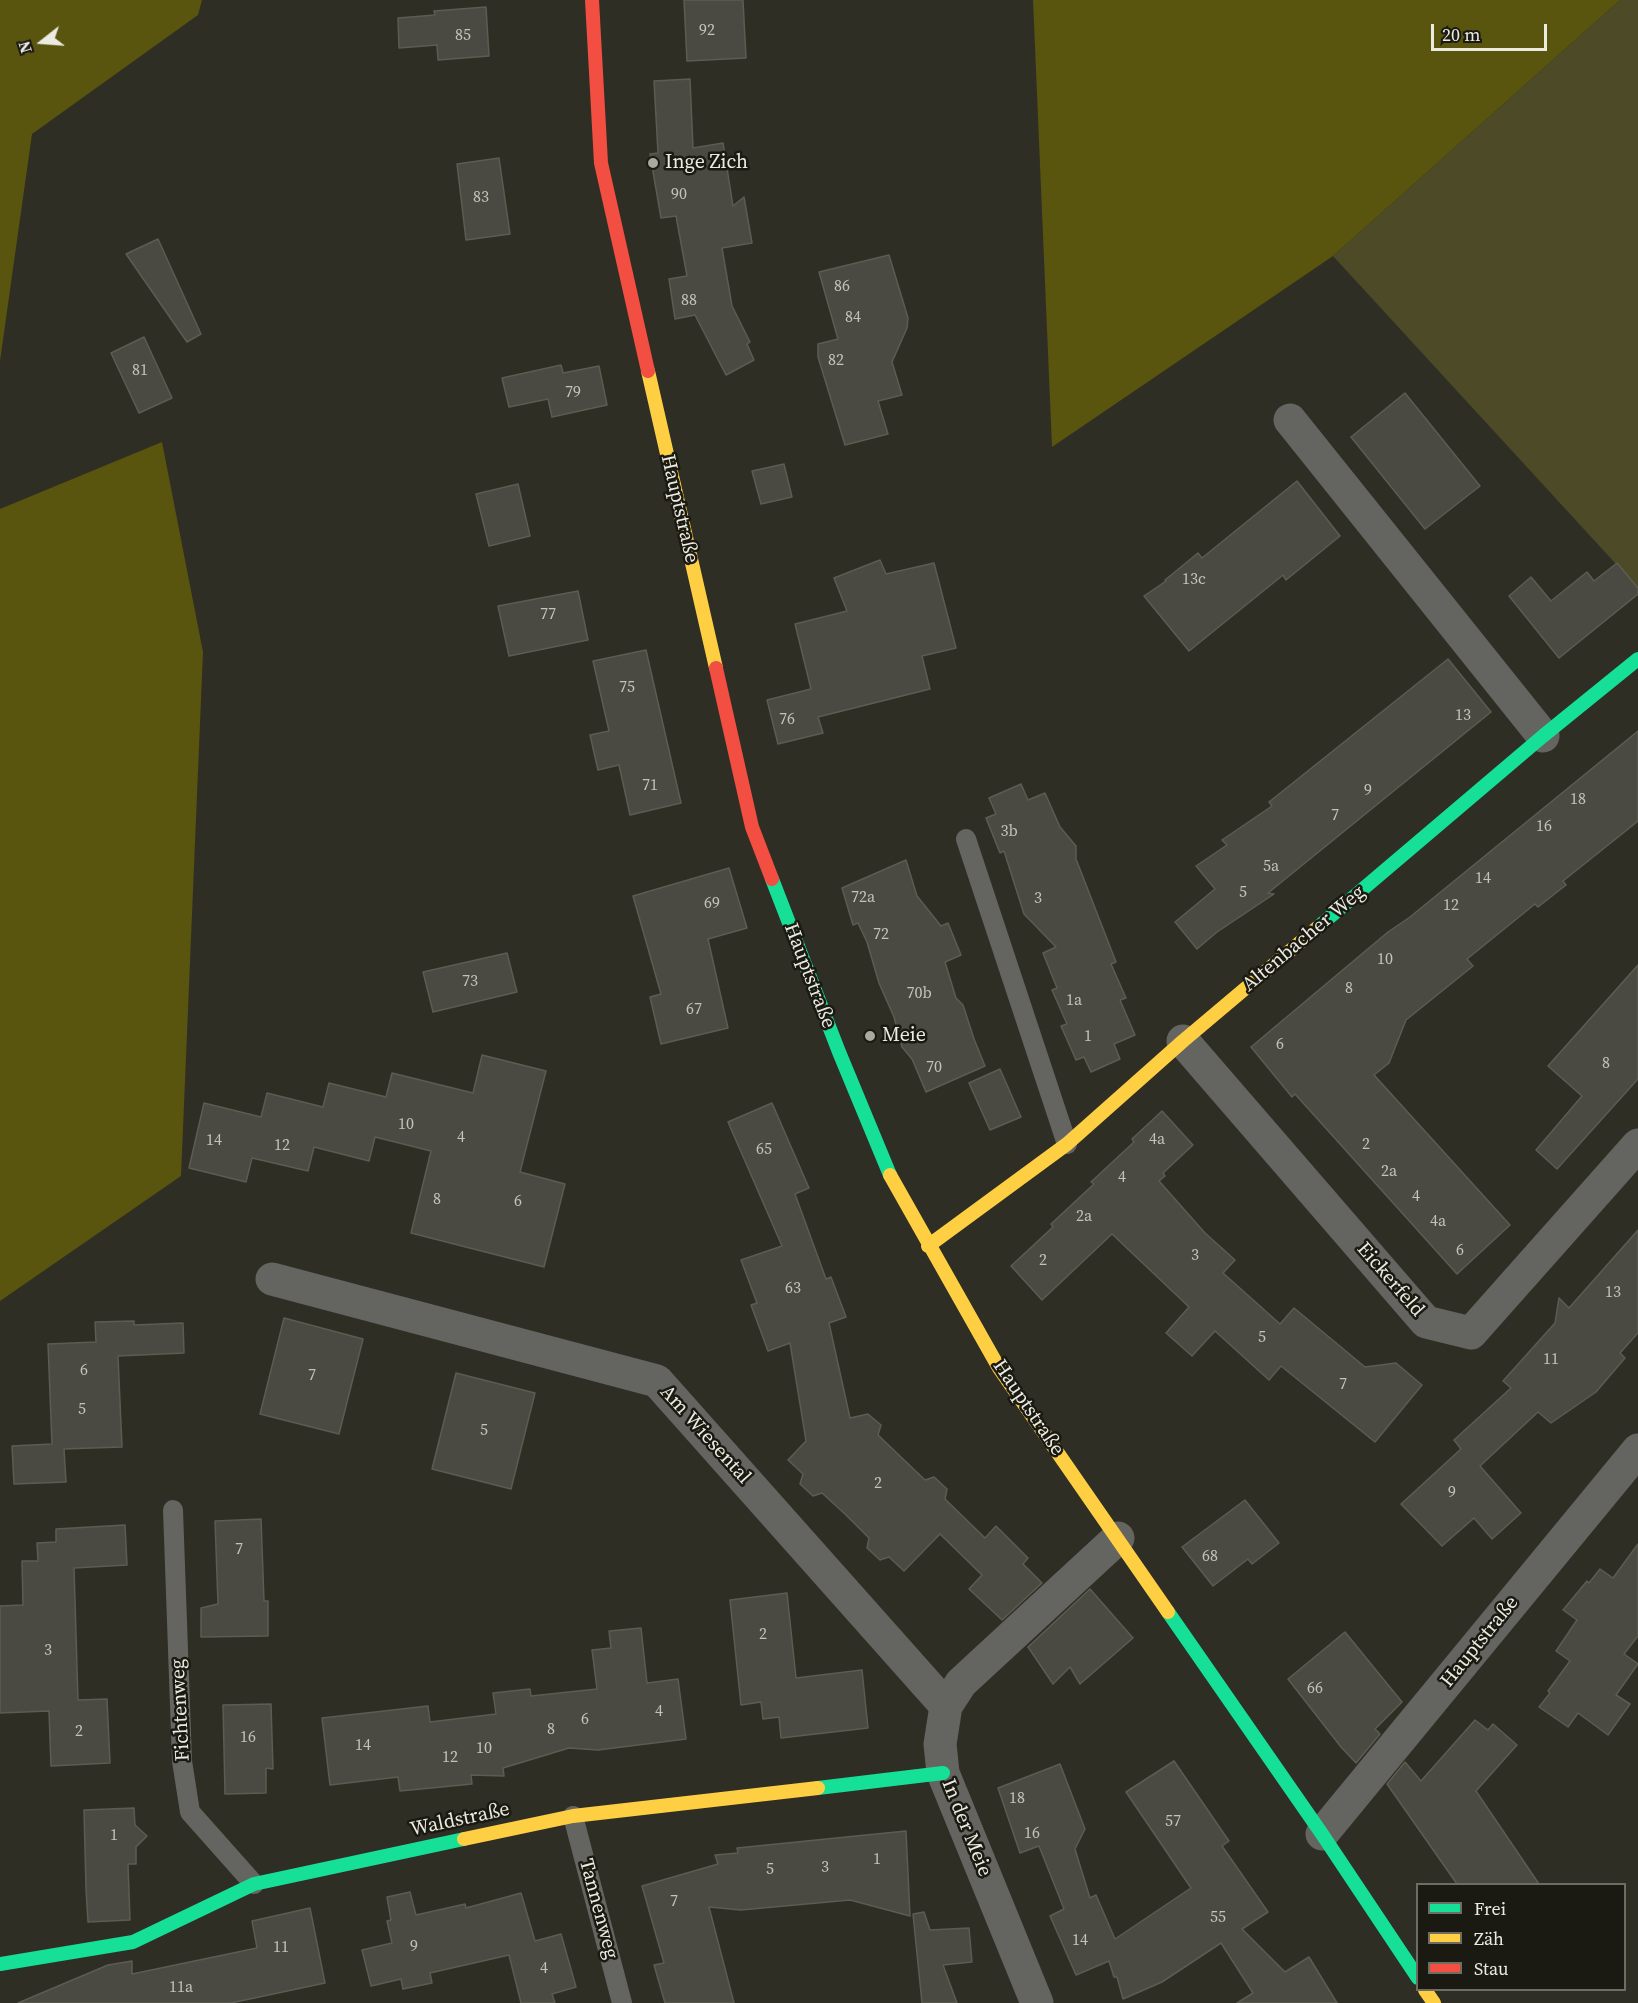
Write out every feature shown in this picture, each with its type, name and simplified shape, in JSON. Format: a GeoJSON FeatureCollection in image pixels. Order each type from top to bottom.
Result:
{"type":"FeatureCollection","features":[{"type":"Feature","properties":{"kind":"main road","name":"Hauptstraße"},"geometry":{"type":"LineString","coordinates":[[592,0],[602,163],[752,827],[839,1052],[890,1176],[999,1368],[1322,1834],[1416,1975]]}},
{"type":"Feature","properties":{"kind":"main road","name":"Altenbacher Weg"},"geometry":{"type":"LineString","coordinates":[[928,1246],[1066,1144],[1183,1041],[1543,736],[1638,659]]}},
{"type":"Feature","properties":{"kind":"main road","name":"Waldstraße"},"geometry":{"type":"LineString","coordinates":[[0,1964],[133,1942],[254,1884],[573,1816],[944,1773]]}},
{"type":"Feature","properties":{"kind":"street"},"geometry":{"type":"LineString","coordinates":[[1290,420],[1543,736]]}},
{"type":"Feature","properties":{"kind":"street","name":"Eickerfeld"},"geometry":{"type":"LineString","coordinates":[[1183,1041],[1426,1322],[1471,1333],[1638,1145]]}},
{"type":"Feature","properties":{"kind":"street","name":"Am Wiesental"},"geometry":{"type":"LineString","coordinates":[[272,1279],[657,1381],[946,1706]]}},
{"type":"Feature","properties":{"kind":"street","name":"Hauptstraße"},"geometry":{"type":"LineString","coordinates":[[1322,1834],[1638,1450]]}},
{"type":"Feature","properties":{"kind":"street","name":"In der Meie"},"geometry":{"type":"LineString","coordinates":[[1037,2003],[944,1773],[940,1744],[946,1706],[961,1683],[1118,1538]]}},
{"type":"Feature","properties":{"kind":"lane"},"geometry":{"type":"LineString","coordinates":[[966,839],[1066,1144]]}},
{"type":"Feature","properties":{"kind":"lane","name":"Fichtenweg"},"geometry":{"type":"LineString","coordinates":[[173,1510],[182,1761],[190,1812],[254,1884]]}},
{"type":"Feature","properties":{"kind":"lane","name":"Tannenweg"},"geometry":{"type":"LineString","coordinates":[[573,1816],[622,2003]]}},
{"type":"Feature","properties":{"kind":"shaded area"},"geometry":{"type":"Polygon","coordinates":[[[0,0],[202,0],[198,15],[32,134],[0,361],[0,0]]]}},
{"type":"Feature","properties":{"kind":"shaded area"},"geometry":{"type":"Polygon","coordinates":[[[1033,0],[1620,0],[1333,256],[1052,447],[1033,0]]]}},
{"type":"Feature","properties":{"kind":"shaded area"},"geometry":{"type":"Polygon","coordinates":[[[1620,0],[1638,0],[1638,588],[1333,256],[1620,0]]]}},
{"type":"Feature","properties":{"kind":"shaded area"},"geometry":{"type":"Polygon","coordinates":[[[162,442],[203,652],[181,1176],[0,1301],[0,509],[162,442]]]}},
{"type":"Feature","properties":{"kind":"building"},"geometry":{"type":"Polygon","coordinates":[[[684,0],[743,0],[746,58],[687,61],[684,0]]]}},
{"type":"Feature","properties":{"kind":"building"},"geometry":{"type":"Polygon","coordinates":[[[486,7],[489,56],[438,60],[437,45],[399,48],[398,18],[435,15],[434,11],[486,7]]]}},
{"type":"Feature","properties":{"kind":"building"},"geometry":{"type":"Polygon","coordinates":[[[690,79],[693,148],[723,143],[733,206],[744,197],[752,243],[722,248],[732,306],[750,342],[747,344],[754,360],[726,375],[695,315],[675,319],[669,279],[687,276],[676,216],[661,218],[650,154],[658,153],[654,81],[690,79]]]}},
{"type":"Feature","properties":{"kind":"building"},"geometry":{"type":"Polygon","coordinates":[[[499,158],[510,234],[466,240],[457,164],[499,158]]]}},
{"type":"Feature","properties":{"kind":"building"},"geometry":{"type":"Polygon","coordinates":[[[158,239],[201,334],[187,342],[126,254],[158,239]]]}},
{"type":"Feature","properties":{"kind":"building"},"geometry":{"type":"Polygon","coordinates":[[[889,255],[908,318],[907,328],[892,362],[902,395],[878,401],[888,434],[845,445],[818,357],[818,344],[838,339],[819,272],[889,255]]]}},
{"type":"Feature","properties":{"kind":"building"},"geometry":{"type":"Polygon","coordinates":[[[144,337],[172,398],[139,413],[111,353],[144,337]]]}},
{"type":"Feature","properties":{"kind":"building"},"geometry":{"type":"Polygon","coordinates":[[[561,365],[563,373],[599,366],[607,405],[552,417],[548,399],[509,407],[502,378],[561,365]]]}},
{"type":"Feature","properties":{"kind":"building"},"geometry":{"type":"Polygon","coordinates":[[[1405,393],[1480,486],[1425,529],[1351,437],[1405,393]]]}},
{"type":"Feature","properties":{"kind":"building"},"geometry":{"type":"Polygon","coordinates":[[[784,464],[792,497],[761,504],[752,471],[784,464]]]}},
{"type":"Feature","properties":{"kind":"building"},"geometry":{"type":"Polygon","coordinates":[[[1297,481],[1340,536],[1286,580],[1283,575],[1189,651],[1144,596],[1166,581],[1198,553],[1202,558],[1297,481]]]}},
{"type":"Feature","properties":{"kind":"building"},"geometry":{"type":"Polygon","coordinates":[[[518,484],[530,536],[489,546],[476,494],[518,484]]]}},
{"type":"Feature","properties":{"kind":"building"},"geometry":{"type":"Polygon","coordinates":[[[880,560],[886,574],[934,563],[956,648],[922,656],[930,689],[818,717],[823,733],[778,744],[767,700],[811,689],[795,624],[847,611],[834,578],[880,560]]]}},
{"type":"Feature","properties":{"kind":"building"},"geometry":{"type":"Polygon","coordinates":[[[1617,563],[1638,588],[1638,594],[1559,658],[1509,596],[1531,577],[1551,601],[1587,572],[1594,581],[1617,563]]]}},
{"type":"Feature","properties":{"kind":"building"},"geometry":{"type":"Polygon","coordinates":[[[578,591],[588,640],[509,656],[498,606],[578,591]]]}},
{"type":"Feature","properties":{"kind":"building"},"geometry":{"type":"Polygon","coordinates":[[[646,650],[681,803],[630,815],[619,765],[598,770],[590,735],[609,731],[593,661],[646,650]]]}},
{"type":"Feature","properties":{"kind":"building"},"geometry":{"type":"Polygon","coordinates":[[[1448,659],[1491,712],[1268,893],[1274,894],[1217,932],[1197,949],[1175,922],[1215,889],[1196,866],[1227,845],[1222,840],[1272,806],[1269,802],[1448,659]]]}},
{"type":"Feature","properties":{"kind":"building"},"geometry":{"type":"Polygon","coordinates":[[[1638,731],[1638,821],[1563,881],[1566,885],[1538,907],[1535,904],[1467,959],[1473,966],[1406,1020],[1389,1063],[1374,1075],[1510,1225],[1457,1274],[1295,1094],[1292,1097],[1251,1047],[1388,932],[1410,917],[1638,731]]]}},
{"type":"Feature","properties":{"kind":"building"},"geometry":{"type":"Polygon","coordinates":[[[1021,784],[1028,800],[1045,793],[1060,827],[1076,846],[1076,859],[1116,962],[1111,964],[1126,998],[1120,1000],[1135,1035],[1114,1044],[1120,1059],[1091,1072],[1084,1057],[1076,1060],[1061,1026],[1067,1024],[1052,990],[1057,988],[1043,953],[1056,947],[1024,914],[1004,851],[1000,853],[986,818],[996,814],[989,798],[1021,784]]]}},
{"type":"Feature","properties":{"kind":"building"},"geometry":{"type":"Polygon","coordinates":[[[906,860],[917,896],[941,926],[948,923],[961,955],[945,962],[956,998],[963,1005],[985,1066],[926,1092],[912,1059],[902,1047],[894,1017],[879,983],[867,942],[858,923],[853,925],[842,888],[906,860]]]}},
{"type":"Feature","properties":{"kind":"building"},"geometry":{"type":"Polygon","coordinates":[[[729,868],[747,928],[708,939],[728,1028],[661,1044],[650,997],[661,994],[633,896],[729,868]]]}},
{"type":"Feature","properties":{"kind":"building"},"geometry":{"type":"Polygon","coordinates":[[[507,953],[517,992],[433,1012],[423,972],[507,953]]]}},
{"type":"Feature","properties":{"kind":"building"},"geometry":{"type":"Polygon","coordinates":[[[1638,965],[1638,1079],[1557,1169],[1536,1150],[1582,1096],[1548,1066],[1638,965]]]}},
{"type":"Feature","properties":{"kind":"building"},"geometry":{"type":"Polygon","coordinates":[[[482,1055],[546,1071],[520,1172],[565,1184],[544,1267],[411,1233],[431,1151],[375,1137],[369,1161],[314,1147],[308,1171],[252,1158],[246,1182],[189,1168],[204,1103],[261,1117],[267,1093],[323,1107],[329,1083],[386,1097],[392,1073],[473,1093],[482,1055]]]}},
{"type":"Feature","properties":{"kind":"building"},"geometry":{"type":"Polygon","coordinates":[[[1000,1069],[1021,1117],[990,1130],[969,1083],[1000,1069]]]}},
{"type":"Feature","properties":{"kind":"building"},"geometry":{"type":"Polygon","coordinates":[[[772,1103],[809,1188],[795,1194],[826,1279],[831,1277],[846,1317],[829,1323],[850,1418],[868,1414],[881,1425],[878,1435],[925,1480],[934,1477],[947,1489],[945,1499],[985,1538],[996,1526],[1028,1558],[1023,1564],[1042,1583],[1002,1620],[969,1589],[982,1575],[940,1534],[904,1571],[889,1557],[880,1560],[867,1548],[869,1538],[845,1514],[822,1493],[813,1496],[800,1484],[803,1474],[788,1460],[806,1441],[790,1343],[768,1351],[751,1305],[757,1303],[741,1260],[782,1246],[728,1122],[772,1103]]]}},
{"type":"Feature","properties":{"kind":"building"},"geometry":{"type":"Polygon","coordinates":[[[1162,1111],[1193,1145],[1163,1173],[1165,1176],[1159,1181],[1205,1233],[1235,1260],[1223,1273],[1280,1324],[1294,1308],[1365,1367],[1396,1363],[1422,1385],[1375,1442],[1281,1366],[1269,1380],[1215,1331],[1192,1356],[1166,1333],[1189,1307],[1112,1234],[1042,1300],[1011,1266],[1053,1227],[1051,1224],[1094,1184],[1091,1182],[1134,1142],[1132,1139],[1162,1111]]]}},
{"type":"Feature","properties":{"kind":"building"},"geometry":{"type":"Polygon","coordinates":[[[1638,1230],[1638,1333],[1620,1353],[1625,1358],[1596,1392],[1551,1423],[1538,1412],[1480,1466],[1521,1513],[1492,1539],[1474,1518],[1442,1546],[1401,1504],[1461,1449],[1454,1440],[1511,1388],[1503,1381],[1555,1323],[1559,1298],[1569,1308],[1638,1230]]]}},
{"type":"Feature","properties":{"kind":"building"},"geometry":{"type":"Polygon","coordinates":[[[284,1318],[363,1339],[339,1434],[260,1414],[284,1318]]]}},
{"type":"Feature","properties":{"kind":"building"},"geometry":{"type":"Polygon","coordinates":[[[134,1321],[134,1325],[183,1323],[184,1353],[118,1356],[122,1447],[64,1449],[66,1482],[14,1484],[12,1446],[52,1444],[48,1344],[96,1342],[95,1322],[134,1321]]]}},
{"type":"Feature","properties":{"kind":"building"},"geometry":{"type":"Polygon","coordinates":[[[456,1373],[535,1393],[511,1489],[432,1469],[456,1373]]]}},
{"type":"Feature","properties":{"kind":"building"},"geometry":{"type":"Polygon","coordinates":[[[1245,1500],[1279,1543],[1252,1564],[1248,1559],[1213,1586],[1182,1547],[1245,1500]]]}},
{"type":"Feature","properties":{"kind":"building"},"geometry":{"type":"Polygon","coordinates":[[[261,1519],[264,1601],[268,1601],[268,1636],[201,1637],[201,1608],[218,1604],[215,1521],[261,1519]]]}},
{"type":"Feature","properties":{"kind":"building"},"geometry":{"type":"Polygon","coordinates":[[[125,1525],[127,1565],[74,1568],[78,1700],[107,1699],[110,1763],[51,1766],[49,1711],[0,1713],[0,1606],[23,1605],[22,1561],[38,1561],[37,1543],[56,1542],[56,1529],[125,1525]]]}},
{"type":"Feature","properties":{"kind":"building"},"geometry":{"type":"Polygon","coordinates":[[[1638,1544],[1638,1636],[1624,1654],[1638,1664],[1616,1695],[1630,1704],[1608,1735],[1578,1713],[1568,1727],[1539,1707],[1570,1661],[1556,1651],[1577,1620],[1563,1610],[1600,1569],[1613,1578],[1638,1544]]]}},
{"type":"Feature","properties":{"kind":"building"},"geometry":{"type":"Polygon","coordinates":[[[1090,1589],[1133,1638],[1080,1684],[1070,1667],[1053,1684],[1028,1647],[1090,1589]]]}},
{"type":"Feature","properties":{"kind":"building"},"geometry":{"type":"Polygon","coordinates":[[[787,1593],[796,1678],[862,1670],[868,1728],[781,1738],[779,1717],[763,1719],[761,1702],[741,1705],[730,1600],[787,1593]]]}},
{"type":"Feature","properties":{"kind":"building"},"geometry":{"type":"Polygon","coordinates":[[[641,1628],[647,1683],[678,1679],[686,1739],[598,1750],[569,1748],[503,1768],[504,1776],[471,1775],[472,1784],[400,1791],[398,1777],[330,1785],[322,1718],[428,1706],[430,1722],[496,1714],[493,1693],[530,1689],[531,1696],[597,1689],[592,1650],[611,1648],[609,1631],[641,1628]]]}},
{"type":"Feature","properties":{"kind":"building"},"geometry":{"type":"Polygon","coordinates":[[[1345,1632],[1402,1702],[1375,1729],[1380,1734],[1356,1763],[1288,1679],[1345,1632]]]}},
{"type":"Feature","properties":{"kind":"building"},"geometry":{"type":"Polygon","coordinates":[[[271,1704],[273,1769],[266,1768],[266,1793],[225,1794],[223,1705],[271,1704]]]}},
{"type":"Feature","properties":{"kind":"building"},"geometry":{"type":"Polygon","coordinates":[[[1475,1720],[1488,1730],[1493,1724],[1517,1745],[1476,1791],[1538,1883],[1456,1883],[1387,1784],[1405,1762],[1421,1781],[1475,1720]]]}},
{"type":"Feature","properties":{"kind":"building"},"geometry":{"type":"Polygon","coordinates":[[[1174,1761],[1229,1841],[1222,1846],[1268,1912],[1242,1929],[1285,1972],[1309,1957],[1337,2003],[1237,2003],[1253,1993],[1221,1943],[1162,1982],[1123,1999],[1117,1977],[1114,1977],[1109,1961],[1076,1975],[1050,1916],[1064,1909],[1039,1846],[1020,1853],[998,1788],[1060,1764],[1085,1829],[1075,1849],[1090,1898],[1096,1895],[1115,1939],[1191,1888],[1126,1792],[1174,1761]]]}},
{"type":"Feature","properties":{"kind":"building"},"geometry":{"type":"Polygon","coordinates":[[[134,1808],[135,1825],[147,1836],[136,1847],[136,1864],[128,1864],[130,1920],[88,1922],[84,1810],[134,1808]]]}},
{"type":"Feature","properties":{"kind":"building"},"geometry":{"type":"Polygon","coordinates":[[[906,1831],[910,1916],[850,1900],[741,1910],[709,1907],[734,2003],[665,2003],[654,1965],[664,1963],[642,1886],[718,1864],[715,1855],[738,1853],[737,1848],[906,1831]]]}},
{"type":"Feature","properties":{"kind":"building"},"geometry":{"type":"Polygon","coordinates":[[[410,1892],[416,1915],[465,1904],[466,1908],[521,1893],[535,1941],[561,1934],[576,1987],[552,1994],[555,2003],[521,2003],[509,1955],[430,1973],[432,1983],[403,1989],[401,1979],[371,1986],[362,1950],[392,1943],[387,1921],[391,1920],[387,1897],[410,1892]]]}},
{"type":"Feature","properties":{"kind":"building"},"geometry":{"type":"Polygon","coordinates":[[[310,1908],[325,1983],[231,2003],[18,2003],[108,1965],[132,1961],[132,1974],[257,1948],[252,1921],[310,1908]]]}},
{"type":"Feature","properties":{"kind":"building"},"geometry":{"type":"Polygon","coordinates":[[[924,1912],[930,1930],[969,1928],[972,1962],[943,1965],[957,2003],[922,2003],[913,1914],[924,1912]]]}},
{"type":"Feature","properties":{"kind":"traffic: fast"},"geometry":{"type":"LineString","coordinates":[[1317,928],[1543,736],[1638,659]]}},
{"type":"Feature","properties":{"kind":"traffic: fast"},"geometry":{"type":"LineString","coordinates":[[772,879],[839,1052],[890,1175]]}},
{"type":"Feature","properties":{"kind":"traffic: fast"},"geometry":{"type":"LineString","coordinates":[[1168,1612],[1322,1834],[1416,1975]]}},
{"type":"Feature","properties":{"kind":"traffic: fast"},"geometry":{"type":"LineString","coordinates":[[818,1788],[943,1773]]}},
{"type":"Feature","properties":{"kind":"traffic: fast"},"geometry":{"type":"LineString","coordinates":[[0,1964],[133,1942],[254,1884],[464,1839]]}},
{"type":"Feature","properties":{"kind":"traffic: slow"},"geometry":{"type":"LineString","coordinates":[[648,371],[716,668]]}},
{"type":"Feature","properties":{"kind":"traffic: slow"},"geometry":{"type":"LineString","coordinates":[[928,1246],[1067,1144],[1183,1041],[1317,928]]}},
{"type":"Feature","properties":{"kind":"traffic: slow"},"geometry":{"type":"LineString","coordinates":[[890,1175],[999,1368],[1168,1612]]}},
{"type":"Feature","properties":{"kind":"traffic: slow"},"geometry":{"type":"LineString","coordinates":[[464,1839],[573,1816],[818,1788]]}},
{"type":"Feature","properties":{"kind":"traffic: slow"},"geometry":{"type":"LineString","coordinates":[[1426,1991],[1434,2003]]}},
{"type":"Feature","properties":{"kind":"traffic: jam"},"geometry":{"type":"LineString","coordinates":[[592,0],[601,163],[648,371]]}},
{"type":"Feature","properties":{"kind":"traffic: jam"},"geometry":{"type":"LineString","coordinates":[[716,668],[752,827],[772,879]]}},
{"type":"Feature","properties":{"kind":"place","name":"Inge Zich"},"geometry":{"type":"Point","coordinates":[653,163]}},
{"type":"Feature","properties":{"kind":"place","name":"Meie"},"geometry":{"type":"Point","coordinates":[870,1036]}}]}
